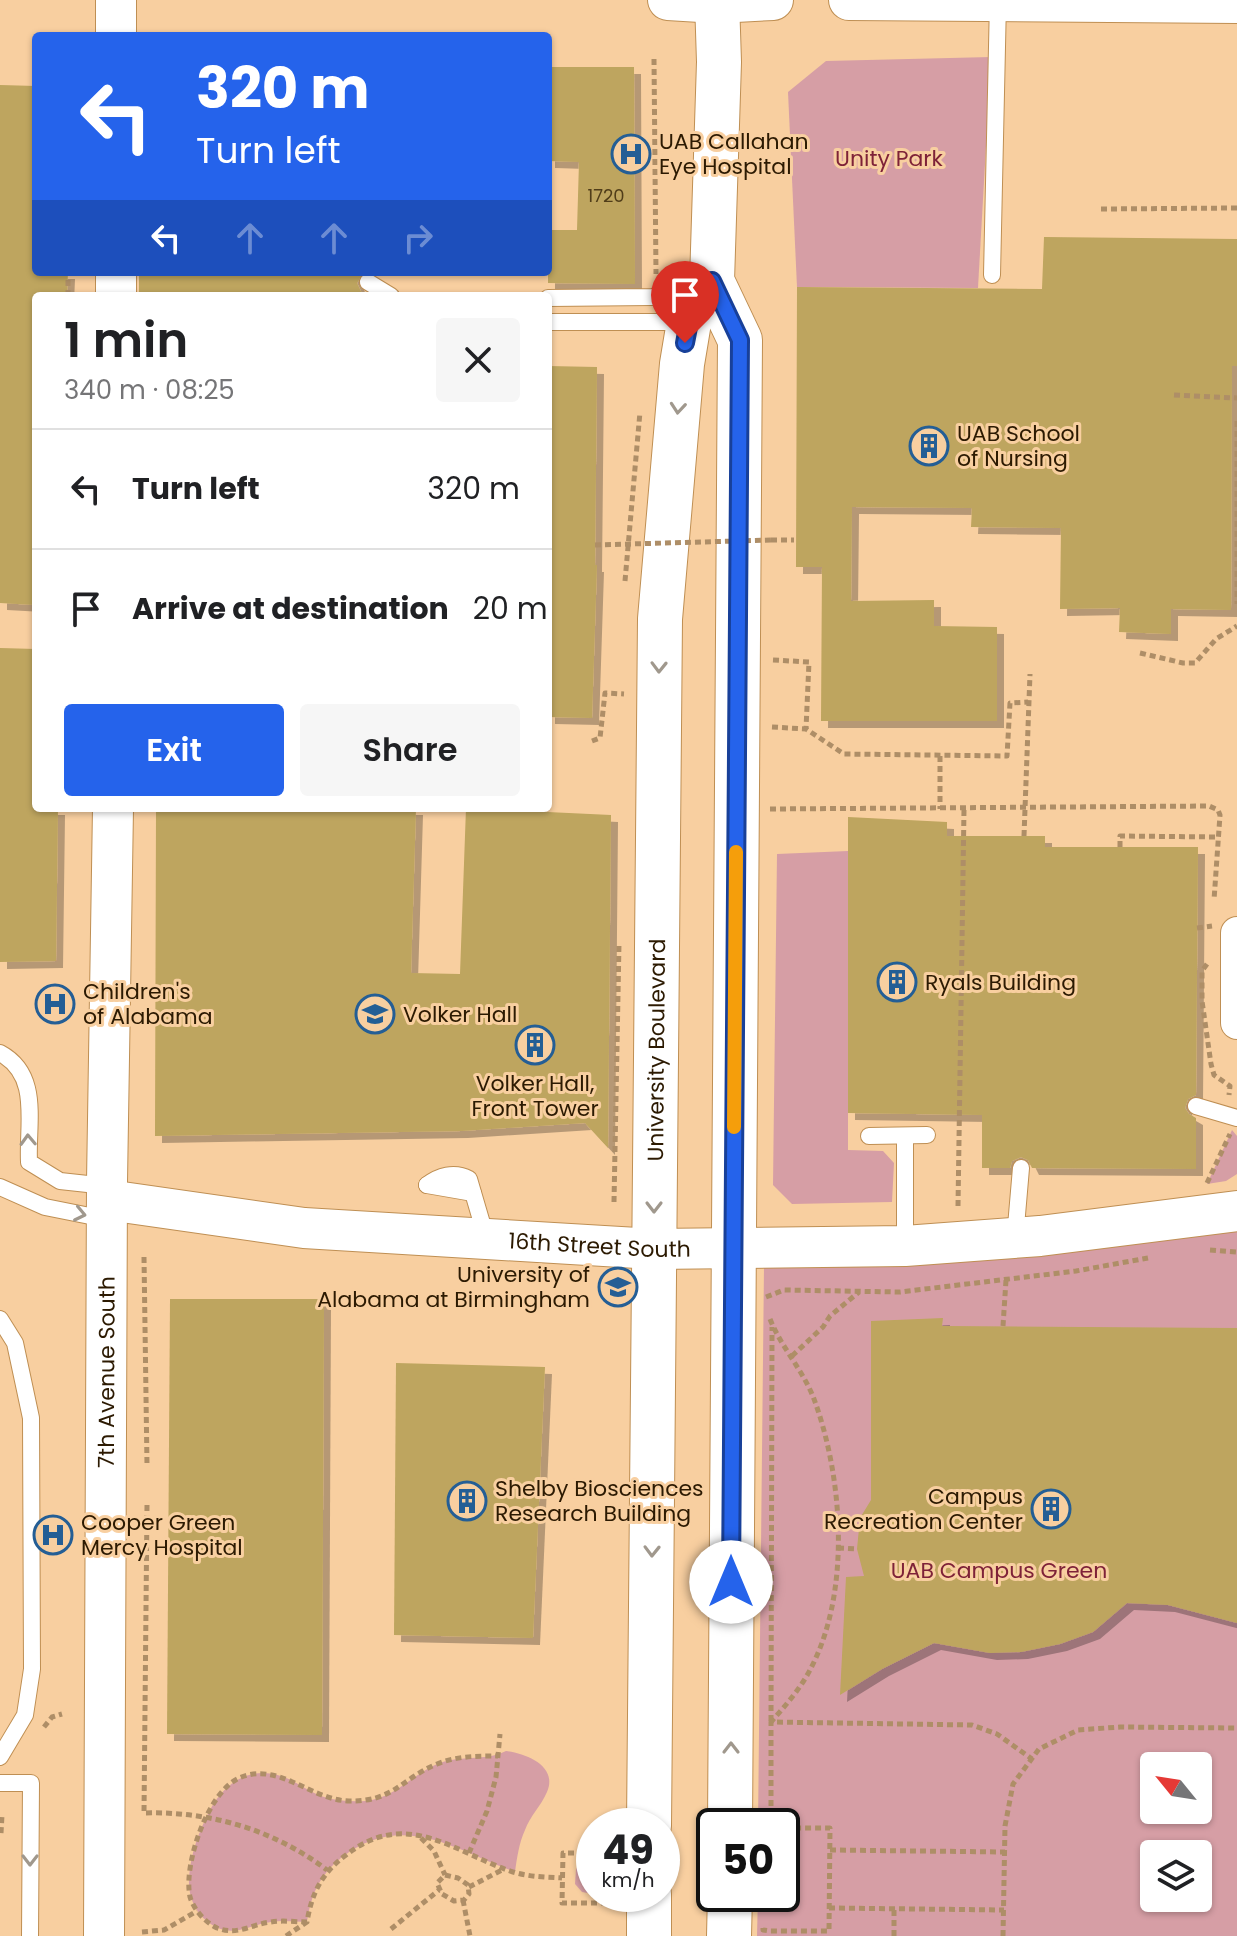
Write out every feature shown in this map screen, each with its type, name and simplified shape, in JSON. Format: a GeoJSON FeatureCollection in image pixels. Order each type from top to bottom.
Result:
{"type":"FeatureCollection","features":[{"type":"Feature","properties":{"kind":"main road","name":"University Boulevard"},"geometry":{"type":"LineString","coordinates":[[717,2],[719,62],[712,281],[740,340],[730,1808]]}},
{"type":"Feature","properties":{"kind":"main road","name":"University Boulevard"},"geometry":{"type":"LineString","coordinates":[[649,1808],[660,619],[682,364],[689,322],[712,281]]}},
{"type":"Feature","properties":{"kind":"main road"},"geometry":{"type":"LineString","coordinates":[[649,1912],[649,1936]]}},
{"type":"Feature","properties":{"kind":"street"},"geometry":{"type":"LineString","coordinates":[[116,0],[116,32]]}},
{"type":"Feature","properties":{"kind":"street"},"geometry":{"type":"LineString","coordinates":[[668,0],[773,0]]}},
{"type":"Feature","properties":{"kind":"street"},"geometry":{"type":"LineString","coordinates":[[849,0],[1237,3]]}},
{"type":"Feature","properties":{"kind":"street","name":"7th Avenue South"},"geometry":{"type":"LineString","coordinates":[[113,812],[108,1202],[123,1934]]}},
{"type":"Feature","properties":{"kind":"street"},"geometry":{"type":"LineString","coordinates":[[1237,933],[1237,1023]]}},
{"type":"Feature","properties":{"kind":"street","name":"16th Street South"},"geometry":{"type":"LineString","coordinates":[[108,1202],[304,1228],[654,1249],[905,1246],[1015,1238],[1237,1211]]}},
{"type":"Feature","properties":{"kind":"lane"},"geometry":{"type":"LineString","coordinates":[[992,275],[998,1]]}},
{"type":"Feature","properties":{"kind":"lane"},"geometry":{"type":"LineString","coordinates":[[552,298],[653,297],[712,281]]}},
{"type":"Feature","properties":{"kind":"lane"},"geometry":{"type":"LineString","coordinates":[[368,282],[384,292]]}},
{"type":"Feature","properties":{"kind":"lane"},"geometry":{"type":"LineString","coordinates":[[552,322],[689,322]]}},
{"type":"Feature","properties":{"kind":"lane"},"geometry":{"type":"LineString","coordinates":[[0,1053],[13,1060],[25,1077],[31,1103],[27,1132],[29,1162],[60,1181],[108,1202]]}},
{"type":"Feature","properties":{"kind":"lane"},"geometry":{"type":"LineString","coordinates":[[1196,1106],[1237,1118]]}},
{"type":"Feature","properties":{"kind":"lane"},"geometry":{"type":"LineString","coordinates":[[869,1136],[927,1135]]}},
{"type":"Feature","properties":{"kind":"lane"},"geometry":{"type":"LineString","coordinates":[[905,1136],[905,1246]]}},
{"type":"Feature","properties":{"kind":"lane"},"geometry":{"type":"LineString","coordinates":[[1015,1238],[1021,1168]]}},
{"type":"Feature","properties":{"kind":"lane"},"geometry":{"type":"LineString","coordinates":[[0,1187],[45,1207],[108,1202]]}},
{"type":"Feature","properties":{"kind":"lane"},"geometry":{"type":"LineString","coordinates":[[473,1193],[487,1240]]}},
{"type":"Feature","properties":{"kind":"lane"},"geometry":{"type":"LineString","coordinates":[[0,1319],[15,1343],[31,1418],[32,1669],[25,1715],[0,1757]]}},
{"type":"Feature","properties":{"kind":"lane"},"geometry":{"type":"LineString","coordinates":[[2,1786],[31,1783],[30,1936]]}},
{"type":"Feature","properties":{"kind":"path"},"geometry":{"type":"LineString","coordinates":[[654,59],[656,279]]}},
{"type":"Feature","properties":{"kind":"path"},"geometry":{"type":"LineString","coordinates":[[1101,209],[1237,208]]}},
{"type":"Feature","properties":{"kind":"path"},"geometry":{"type":"LineString","coordinates":[[1174,395],[1237,398]]}},
{"type":"Feature","properties":{"kind":"path"},"geometry":{"type":"LineString","coordinates":[[1237,421],[1237,604]]}},
{"type":"Feature","properties":{"kind":"path"},"geometry":{"type":"LineString","coordinates":[[595,545],[794,540]]}},
{"type":"Feature","properties":{"kind":"path"},"geometry":{"type":"LineString","coordinates":[[1140,653],[1195,663],[1216,639],[1237,626]]}},
{"type":"Feature","properties":{"kind":"path"},"geometry":{"type":"LineString","coordinates":[[773,660],[809,662],[806,729]]}},
{"type":"Feature","properties":{"kind":"path"},"geometry":{"type":"LineString","coordinates":[[1024,836],[1030,674]]}},
{"type":"Feature","properties":{"kind":"path"},"geometry":{"type":"LineString","coordinates":[[592,741],[600,738],[605,693],[624,694]]}},
{"type":"Feature","properties":{"kind":"path"},"geometry":{"type":"LineString","coordinates":[[772,727],[806,729],[844,754],[1007,756],[1010,703],[1028,702]]}},
{"type":"Feature","properties":{"kind":"path"},"geometry":{"type":"LineString","coordinates":[[940,756],[940,809]]}},
{"type":"Feature","properties":{"kind":"path"},"geometry":{"type":"LineString","coordinates":[[770,809],[1209,806],[1218,810],[1220,815],[1214,900]]}},
{"type":"Feature","properties":{"kind":"path"},"geometry":{"type":"LineString","coordinates":[[958,1206],[964,809]]}},
{"type":"Feature","properties":{"kind":"path"},"geometry":{"type":"LineString","coordinates":[[1120,847],[1120,836],[1218,837]]}},
{"type":"Feature","properties":{"kind":"path"},"geometry":{"type":"LineString","coordinates":[[1207,1184],[1232,1130],[1237,1136]]}},
{"type":"Feature","properties":{"kind":"path"},"geometry":{"type":"LineString","coordinates":[[1205,1250],[1237,1252]]}},
{"type":"Feature","properties":{"kind":"path"},"geometry":{"type":"LineString","coordinates":[[144,1257],[147,1465]]}},
{"type":"Feature","properties":{"kind":"path"},"geometry":{"type":"LineString","coordinates":[[771,1722],[811,1668],[827,1626],[840,1536],[827,1440],[813,1396],[772,1324],[762,1298],[784,1290],[900,1292],[1006,1280],[1149,1258]]}},
{"type":"Feature","properties":{"kind":"path"},"geometry":{"type":"LineString","coordinates":[[1003,1326],[1006,1280]]}},
{"type":"Feature","properties":{"kind":"path"},"geometry":{"type":"LineString","coordinates":[[792,1356],[823,1327],[830,1316],[859,1292]]}},
{"type":"Feature","properties":{"kind":"path"},"geometry":{"type":"LineString","coordinates":[[771,1808],[772,1324]]}},
{"type":"Feature","properties":{"kind":"path"},"geometry":{"type":"LineString","coordinates":[[147,1505],[144,1813],[175,1812],[207,1816],[247,1827],[305,1853],[327,1870]]}},
{"type":"Feature","properties":{"kind":"path"},"geometry":{"type":"LineString","coordinates":[[838,1548],[857,1549]]}},
{"type":"Feature","properties":{"kind":"path"},"geometry":{"type":"LineString","coordinates":[[42,1730],[52,1717],[62,1714]]}},
{"type":"Feature","properties":{"kind":"path"},"geometry":{"type":"LineString","coordinates":[[771,1722],[972,1725],[997,1734],[1032,1759]]}},
{"type":"Feature","properties":{"kind":"path"},"geometry":{"type":"LineString","coordinates":[[1003,1936],[1005,1826],[1013,1784],[1039,1749],[1078,1730],[1120,1727],[1237,1728]]}},
{"type":"Feature","properties":{"kind":"path"},"geometry":{"type":"LineString","coordinates":[[469,1853],[487,1811],[496,1777],[500,1734]]}},
{"type":"Feature","properties":{"kind":"path"},"geometry":{"type":"LineString","coordinates":[[307,1922],[270,1922],[228,1931],[217,1928],[197,1911],[190,1895],[191,1862],[207,1816],[221,1791],[229,1784],[249,1775],[276,1775],[327,1798],[369,1801],[394,1793],[435,1765],[455,1758],[498,1756]]}},
{"type":"Feature","properties":{"kind":"path"},"geometry":{"type":"LineString","coordinates":[[1,1833],[2,1815]]}},
{"type":"Feature","properties":{"kind":"path"},"geometry":{"type":"LineString","coordinates":[[752,1923],[829,1931],[830,1828],[800,1828]]}},
{"type":"Feature","properties":{"kind":"path"},"geometry":{"type":"LineString","coordinates":[[413,1834],[423,1839],[434,1851],[445,1875]]}},
{"type":"Feature","properties":{"kind":"path"},"geometry":{"type":"LineString","coordinates":[[286,1936],[307,1922],[312,1898],[327,1870],[358,1846],[384,1836],[413,1834],[452,1844],[505,1869],[536,1877],[562,1878]]}},
{"type":"Feature","properties":{"kind":"path"},"geometry":{"type":"LineString","coordinates":[[830,1850],[1005,1852]]}},
{"type":"Feature","properties":{"kind":"path"},"geometry":{"type":"LineString","coordinates":[[576,1853],[563,1853],[562,1878],[562,1903],[576,1903]]}},
{"type":"Feature","properties":{"kind":"path"},"geometry":{"type":"LineString","coordinates":[[469,1887],[497,1870],[505,1869]]}},
{"type":"Feature","properties":{"kind":"path"},"geometry":{"type":"LineString","coordinates":[[445,1875],[458,1878],[469,1887]]}},
{"type":"Feature","properties":{"kind":"path"},"geometry":{"type":"LineString","coordinates":[[445,1875],[437,1883],[439,1890],[446,1898],[463,1900]]}},
{"type":"Feature","properties":{"kind":"path"},"geometry":{"type":"LineString","coordinates":[[463,1900],[469,1894],[469,1887]]}},
{"type":"Feature","properties":{"kind":"path"},"geometry":{"type":"LineString","coordinates":[[391,1929],[439,1890]]}},
{"type":"Feature","properties":{"kind":"path"},"geometry":{"type":"LineString","coordinates":[[463,1900],[470,1936]]}},
{"type":"Feature","properties":{"kind":"path"},"geometry":{"type":"LineString","coordinates":[[829,1908],[1004,1910]]}},
{"type":"Feature","properties":{"kind":"path"},"geometry":{"type":"LineString","coordinates":[[894,1909],[894,1936]]}},
{"type":"Feature","properties":{"kind":"path"},"geometry":{"type":"LineString","coordinates":[[123,1934],[164,1930],[197,1911]]}},
{"type":"Feature","properties":{"kind":"green space","name":"Unity Park"},"geometry":{"type":"Polygon","coordinates":[[[991,57],[978,288],[797,287],[788,92],[826,61],[991,57]]]}},
{"type":"Feature","properties":{"kind":"green space"},"geometry":{"type":"Polygon","coordinates":[[[848,851],[848,1150],[883,1151],[894,1163],[892,1202],[792,1204],[773,1185],[777,854],[848,851]]]}},
{"type":"Feature","properties":{"kind":"green space"},"geometry":{"type":"Polygon","coordinates":[[[1232,1130],[1237,1136],[1237,1174],[1226,1181],[1207,1184],[1232,1130]]]}},
{"type":"Feature","properties":{"kind":"green space","name":"UAB Campus Green"},"geometry":{"type":"Polygon","coordinates":[[[1237,1229],[1237,1936],[757,1936],[758,1912],[800,1912],[800,1808],[758,1808],[764,1266],[1237,1229]]]}},
{"type":"Feature","properties":{"kind":"green space"},"geometry":{"type":"Polygon","coordinates":[[[506,1751],[538,1763],[548,1775],[549,1783],[545,1797],[523,1835],[515,1872],[428,1838],[407,1835],[385,1837],[363,1844],[341,1858],[327,1872],[314,1895],[307,1922],[276,1921],[225,1930],[205,1920],[196,1908],[190,1894],[191,1861],[210,1810],[234,1782],[266,1773],[291,1780],[324,1797],[366,1801],[385,1796],[444,1762],[506,1751]]]}},
{"type":"Feature","properties":{"kind":"building","name":"UAB Callahan Eye Hospital"},"geometry":{"type":"Polygon","coordinates":[[[552,67],[634,67],[635,284],[548,283],[548,276],[552,276],[552,230],[577,230],[579,162],[552,161],[552,67]]]}},
{"type":"Feature","properties":{"kind":"building"},"geometry":{"type":"Polygon","coordinates":[[[0,85],[32,86],[32,276],[68,276],[67,292],[32,292],[32,605],[0,603],[0,85]]]}},
{"type":"Feature","properties":{"kind":"building"},"geometry":{"type":"Polygon","coordinates":[[[1044,237],[1237,239],[1237,366],[1232,366],[1231,610],[1171,609],[1171,634],[1119,632],[1120,608],[1060,609],[1061,528],[971,527],[972,508],[852,507],[851,601],[934,600],[934,626],[997,627],[997,721],[821,721],[822,567],[796,567],[797,287],[1042,289],[1044,237]]]}},
{"type":"Feature","properties":{"kind":"building"},"geometry":{"type":"Polygon","coordinates":[[[139,276],[361,276],[357,283],[361,292],[139,292],[139,276]]]}},
{"type":"Feature","properties":{"kind":"building"},"geometry":{"type":"Polygon","coordinates":[[[552,366],[597,367],[597,565],[592,718],[552,717],[552,366]]]}},
{"type":"Feature","properties":{"kind":"building"},"geometry":{"type":"Polygon","coordinates":[[[0,648],[32,649],[32,812],[58,812],[56,961],[0,962],[0,648]]]}},
{"type":"Feature","properties":{"kind":"building","name":"Volker Hall"},"geometry":{"type":"Polygon","coordinates":[[[156,812],[416,812],[411,973],[460,974],[466,812],[611,815],[608,1148],[585,1123],[461,1131],[155,1136],[156,812]]]}},
{"type":"Feature","properties":{"kind":"building"},"geometry":{"type":"Polygon","coordinates":[[[848,817],[947,822],[947,836],[1045,836],[1045,847],[1198,847],[1196,1095],[1188,1099],[1185,1108],[1196,1118],[1196,1169],[1032,1168],[1028,1160],[1021,1157],[1012,1161],[1010,1168],[982,1168],[982,1115],[848,1113],[848,817]]]}},
{"type":"Feature","properties":{"kind":"building"},"geometry":{"type":"Polygon","coordinates":[[[170,1299],[324,1299],[322,1735],[167,1734],[170,1299]]]}},
{"type":"Feature","properties":{"kind":"building","name":"Campus Recreation Center"},"geometry":{"type":"Polygon","coordinates":[[[943,1318],[942,1326],[1237,1328],[1237,1623],[1168,1605],[1127,1603],[1093,1632],[1060,1644],[1021,1652],[990,1653],[934,1643],[882,1669],[840,1695],[846,1577],[864,1576],[857,1549],[860,1518],[871,1500],[871,1321],[943,1318]]]}},
{"type":"Feature","properties":{"kind":"building","name":"Shelby Biosciences Research Building"},"geometry":{"type":"Polygon","coordinates":[[[396,1363],[545,1367],[533,1638],[394,1635],[396,1363]]]}},
{"type":"Feature","properties":{"kind":"slow traffic"},"geometry":{"type":"LineString","coordinates":[[734,1127],[736,852]]}},
{"type":"Feature","properties":{"kind":"place","name":"UAB Callahan Eye Hospital"},"geometry":{"type":"Point","coordinates":[631,154]}},
{"type":"Feature","properties":{"kind":"place","name":"UAB School of Nursing"},"geometry":{"type":"Point","coordinates":[929,446]}},
{"type":"Feature","properties":{"kind":"place","name":"Ryals Building"},"geometry":{"type":"Point","coordinates":[897,982]}},
{"type":"Feature","properties":{"kind":"place","name":"Children's of Alabama"},"geometry":{"type":"Point","coordinates":[55,1004]}},
{"type":"Feature","properties":{"kind":"place","name":"Volker Hall"},"geometry":{"type":"Point","coordinates":[375,1014]}},
{"type":"Feature","properties":{"kind":"place","name":"Volker Hall, Front Tower"},"geometry":{"type":"Point","coordinates":[535,1045]}},
{"type":"Feature","properties":{"kind":"place","name":"University of Alabama at Birmingham"},"geometry":{"type":"Point","coordinates":[618,1287]}},
{"type":"Feature","properties":{"kind":"place","name":"Shelby Biosciences Research Building"},"geometry":{"type":"Point","coordinates":[467,1501]}},
{"type":"Feature","properties":{"kind":"place","name":"Campus Recreation Center"},"geometry":{"type":"Point","coordinates":[1051,1509]}},
{"type":"Feature","properties":{"kind":"place","name":"Cooper Green Mercy Hospital"},"geometry":{"type":"Point","coordinates":[53,1535]}},
{"type":"Feature","properties":{"kind":"route"},"geometry":{"type":"LineString","coordinates":[[685,343],[689,322],[712,281],[740,340],[731,1582]]}}]}
